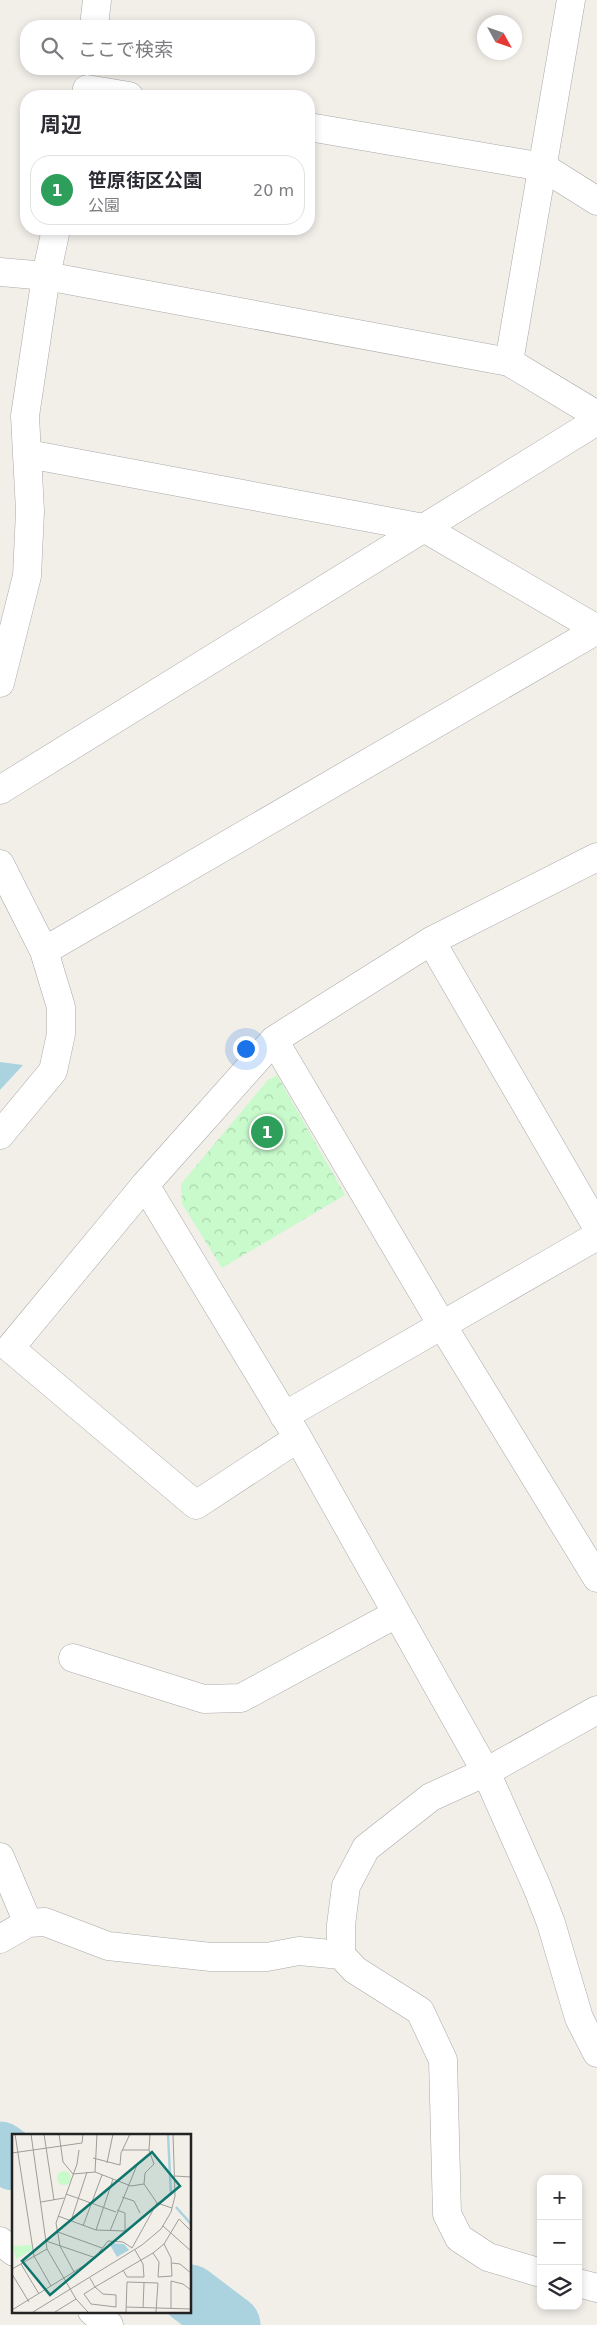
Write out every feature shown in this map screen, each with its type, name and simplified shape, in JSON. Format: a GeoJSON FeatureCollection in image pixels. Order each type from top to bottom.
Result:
{"type":"FeatureCollection","features":[{"type":"Feature","properties":{"kind":"street"},"geometry":{"type":"LineString","coordinates":[[95,20],[97,0]]}},
{"type":"Feature","properties":{"kind":"street"},"geometry":{"type":"LineString","coordinates":[[509,362],[571,0]]}},
{"type":"Feature","properties":{"kind":"street"},"geometry":{"type":"LineString","coordinates":[[87,85],[106,90]]}},
{"type":"Feature","properties":{"kind":"street"},"geometry":{"type":"LineString","coordinates":[[315,128],[543,167],[597,201]]}},
{"type":"Feature","properties":{"kind":"street"},"geometry":{"type":"LineString","coordinates":[[0,683],[26,576],[30,511],[25,416],[46,276],[55,235]]}},
{"type":"Feature","properties":{"kind":"street"},"geometry":{"type":"LineString","coordinates":[[0,272],[46,276],[509,362],[597,416]]}},
{"type":"Feature","properties":{"kind":"street"},"geometry":{"type":"LineString","coordinates":[[0,790],[597,421]]}},
{"type":"Feature","properties":{"kind":"street"},"geometry":{"type":"LineString","coordinates":[[28,454],[424,528],[597,630],[44,951]]}},
{"type":"Feature","properties":{"kind":"street"},"geometry":{"type":"LineString","coordinates":[[0,864],[44,951],[61,1007],[61,1034],[54,1071],[0,1135]]}},
{"type":"Feature","properties":{"kind":"street"},"geometry":{"type":"LineString","coordinates":[[593,868],[431,941],[274,1040],[145,1185],[10,1348],[196,1505],[291,1427],[442,1325],[597,1236]]}},
{"type":"Feature","properties":{"kind":"street"},"geometry":{"type":"LineString","coordinates":[[431,941],[597,1227]]}},
{"type":"Feature","properties":{"kind":"street"},"geometry":{"type":"LineString","coordinates":[[274,1040],[442,1325],[597,1578]]}},
{"type":"Feature","properties":{"kind":"street"},"geometry":{"type":"LineString","coordinates":[[145,1185],[291,1427],[486,1772],[537,1887],[551,1923],[579,2018],[597,2053]]}},
{"type":"Feature","properties":{"kind":"street"},"geometry":{"type":"LineString","coordinates":[[73,1658],[204,1699],[241,1698],[396,1614]]}},
{"type":"Feature","properties":{"kind":"street"},"geometry":{"type":"LineString","coordinates":[[341,1955],[341,1925],[346,1886],[366,1848],[431,1797],[486,1772],[597,1710]]}},
{"type":"Feature","properties":{"kind":"street"},"geometry":{"type":"LineString","coordinates":[[0,1857],[28,1923]]}},
{"type":"Feature","properties":{"kind":"street"},"geometry":{"type":"LineString","coordinates":[[0,1939],[28,1923],[45,1922],[108,1946],[201,1956],[267,1957],[299,1951],[341,1955],[355,1970],[420,2011],[443,2060],[447,2214],[459,2238],[488,2257],[537,2271]]}},
{"type":"Feature","properties":{"kind":"street"},"geometry":{"type":"LineString","coordinates":[[0,2241],[12,2250]]}},
{"type":"Feature","properties":{"kind":"street"},"geometry":{"type":"LineString","coordinates":[[582,2284],[597,2288]]}},
{"type":"Feature","properties":{"kind":"street"},"geometry":{"type":"LineString","coordinates":[[93,2312],[109,2325]]}},
{"type":"Feature","properties":{"kind":"green space"},"geometry":{"type":"Polygon","coordinates":[[[277,1075],[345,1195],[222,1268],[182,1204],[181,1184],[268,1080],[277,1075]]]}},
{"type":"Feature","properties":{"kind":"water"},"geometry":{"type":"Polygon","coordinates":[[[0,1062],[23,1065],[0,1090],[0,1062]]]}},
{"type":"Feature","properties":{"kind":"waterway"},"geometry":{"type":"LineString","coordinates":[[0,2151],[12,2160]]}},
{"type":"Feature","properties":{"kind":"waterway"},"geometry":{"type":"LineString","coordinates":[[191,2295],[231,2325]]}},
{"type":"Feature","properties":{"kind":"place","name":"笹原街区公園"},"geometry":{"type":"Point","coordinates":[267,1132]}}]}
